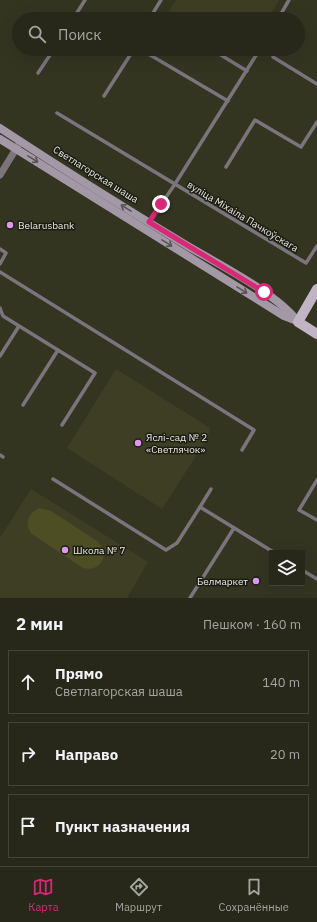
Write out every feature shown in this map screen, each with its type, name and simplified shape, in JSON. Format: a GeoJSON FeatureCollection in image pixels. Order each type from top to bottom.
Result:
{"type":"FeatureCollection","features":[{"type":"Feature","properties":{"kind":"main road","name":"Светлагорская шаша"},"geometry":{"type":"LineString","coordinates":[[0,128],[18,145],[264,292],[291,313],[298,322],[317,334]]}},
{"type":"Feature","properties":{"kind":"main road"},"geometry":{"type":"LineString","coordinates":[[0,139],[18,145],[284,316],[298,322],[317,289]]}},
{"type":"Feature","properties":{"kind":"street"},"geometry":{"type":"LineString","coordinates":[[0,175],[18,145]]}},
{"type":"Feature","properties":{"kind":"lane"},"geometry":{"type":"LineString","coordinates":[[76,12],[84,0]]}},
{"type":"Feature","properties":{"kind":"lane"},"geometry":{"type":"LineString","coordinates":[[154,12],[161,0]]}},
{"type":"Feature","properties":{"kind":"lane"},"geometry":{"type":"LineString","coordinates":[[282,12],[290,0]]}},
{"type":"Feature","properties":{"kind":"lane"},"geometry":{"type":"LineString","coordinates":[[38,73],[49,56]]}},
{"type":"Feature","properties":{"kind":"lane"},"geometry":{"type":"LineString","coordinates":[[104,96],[130,56]]}},
{"type":"Feature","properties":{"kind":"lane"},"geometry":{"type":"LineString","coordinates":[[152,56],[228,101]]}},
{"type":"Feature","properties":{"kind":"lane"},"geometry":{"type":"LineString","coordinates":[[222,56],[247,71]]}},
{"type":"Feature","properties":{"kind":"lane"},"geometry":{"type":"LineString","coordinates":[[149,222],[175,184],[256,56]]}},
{"type":"Feature","properties":{"kind":"lane"},"geometry":{"type":"LineString","coordinates":[[273,58],[317,84]]}},
{"type":"Feature","properties":{"kind":"lane"},"geometry":{"type":"LineString","coordinates":[[57,113],[175,184]]}},
{"type":"Feature","properties":{"kind":"lane"},"geometry":{"type":"LineString","coordinates":[[226,167],[255,120],[302,147],[317,122]]}},
{"type":"Feature","properties":{"kind":"lane","name":"вуліца Міхаіла Пачкоўскага"},"geometry":{"type":"LineString","coordinates":[[175,184],[306,263],[317,246]]}},
{"type":"Feature","properties":{"kind":"lane"},"geometry":{"type":"LineString","coordinates":[[0,249],[6,253],[0,264]]}},
{"type":"Feature","properties":{"kind":"lane"},"geometry":{"type":"LineString","coordinates":[[0,272],[254,430],[242,450]]}},
{"type":"Feature","properties":{"kind":"lane"},"geometry":{"type":"LineString","coordinates":[[0,308],[3,316],[95,373],[62,425]]}},
{"type":"Feature","properties":{"kind":"lane"},"geometry":{"type":"LineString","coordinates":[[0,356],[19,326]]}},
{"type":"Feature","properties":{"kind":"lane"},"geometry":{"type":"LineString","coordinates":[[23,405],[58,350]]}},
{"type":"Feature","properties":{"kind":"lane"},"geometry":{"type":"LineString","coordinates":[[53,479],[166,550],[177,543],[211,489]]}},
{"type":"Feature","properties":{"kind":"lane"},"geometry":{"type":"LineString","coordinates":[[317,480],[299,510],[317,520]]}},
{"type":"Feature","properties":{"kind":"lane"},"geometry":{"type":"LineString","coordinates":[[200,507],[270,550]]}},
{"type":"Feature","properties":{"kind":"lane"},"geometry":{"type":"LineString","coordinates":[[190,598],[234,528]]}},
{"type":"Feature","properties":{"kind":"lane"},"geometry":{"type":"LineString","coordinates":[[305,572],[317,579]]}},
{"type":"Feature","properties":{"kind":"shaded area"},"geometry":{"type":"Polygon","coordinates":[[[176,0],[279,0],[272,12],[169,11],[176,0]]]}},
{"type":"Feature","properties":{"kind":"shaded area","name":"Яслі-сад № 2 «Светлячок»"},"geometry":{"type":"Polygon","coordinates":[[[116,369],[210,428],[208,437],[162,509],[67,448],[116,369]]]}},
{"type":"Feature","properties":{"kind":"shaded area","name":"Школа № 7"},"geometry":{"type":"Polygon","coordinates":[[[31,489],[148,562],[127,598],[0,598],[0,538],[31,489]]]}},
{"type":"Feature","properties":{"kind":"shaded area"},"geometry":{"type":"Polygon","coordinates":[[[40,508],[51,511],[97,541],[103,548],[104,554],[100,564],[91,569],[83,568],[32,534],[28,526],[28,519],[33,512],[40,508]]]}},
{"type":"Feature","properties":{"kind":"place","name":"Belarusbank"},"geometry":{"type":"Point","coordinates":[10,225]}},
{"type":"Feature","properties":{"kind":"place","name":"Яслі-сад № 2 «Светлячок»"},"geometry":{"type":"Point","coordinates":[138,443]}},
{"type":"Feature","properties":{"kind":"place","name":"Школа № 7"},"geometry":{"type":"Point","coordinates":[65,550]}},
{"type":"Feature","properties":{"kind":"place","name":"Белмаркет"},"geometry":{"type":"Point","coordinates":[256,581]}},
{"type":"Feature","properties":{"kind":"route"},"geometry":{"type":"LineString","coordinates":[[161,204],[149,222],[264,292]]}}]}
